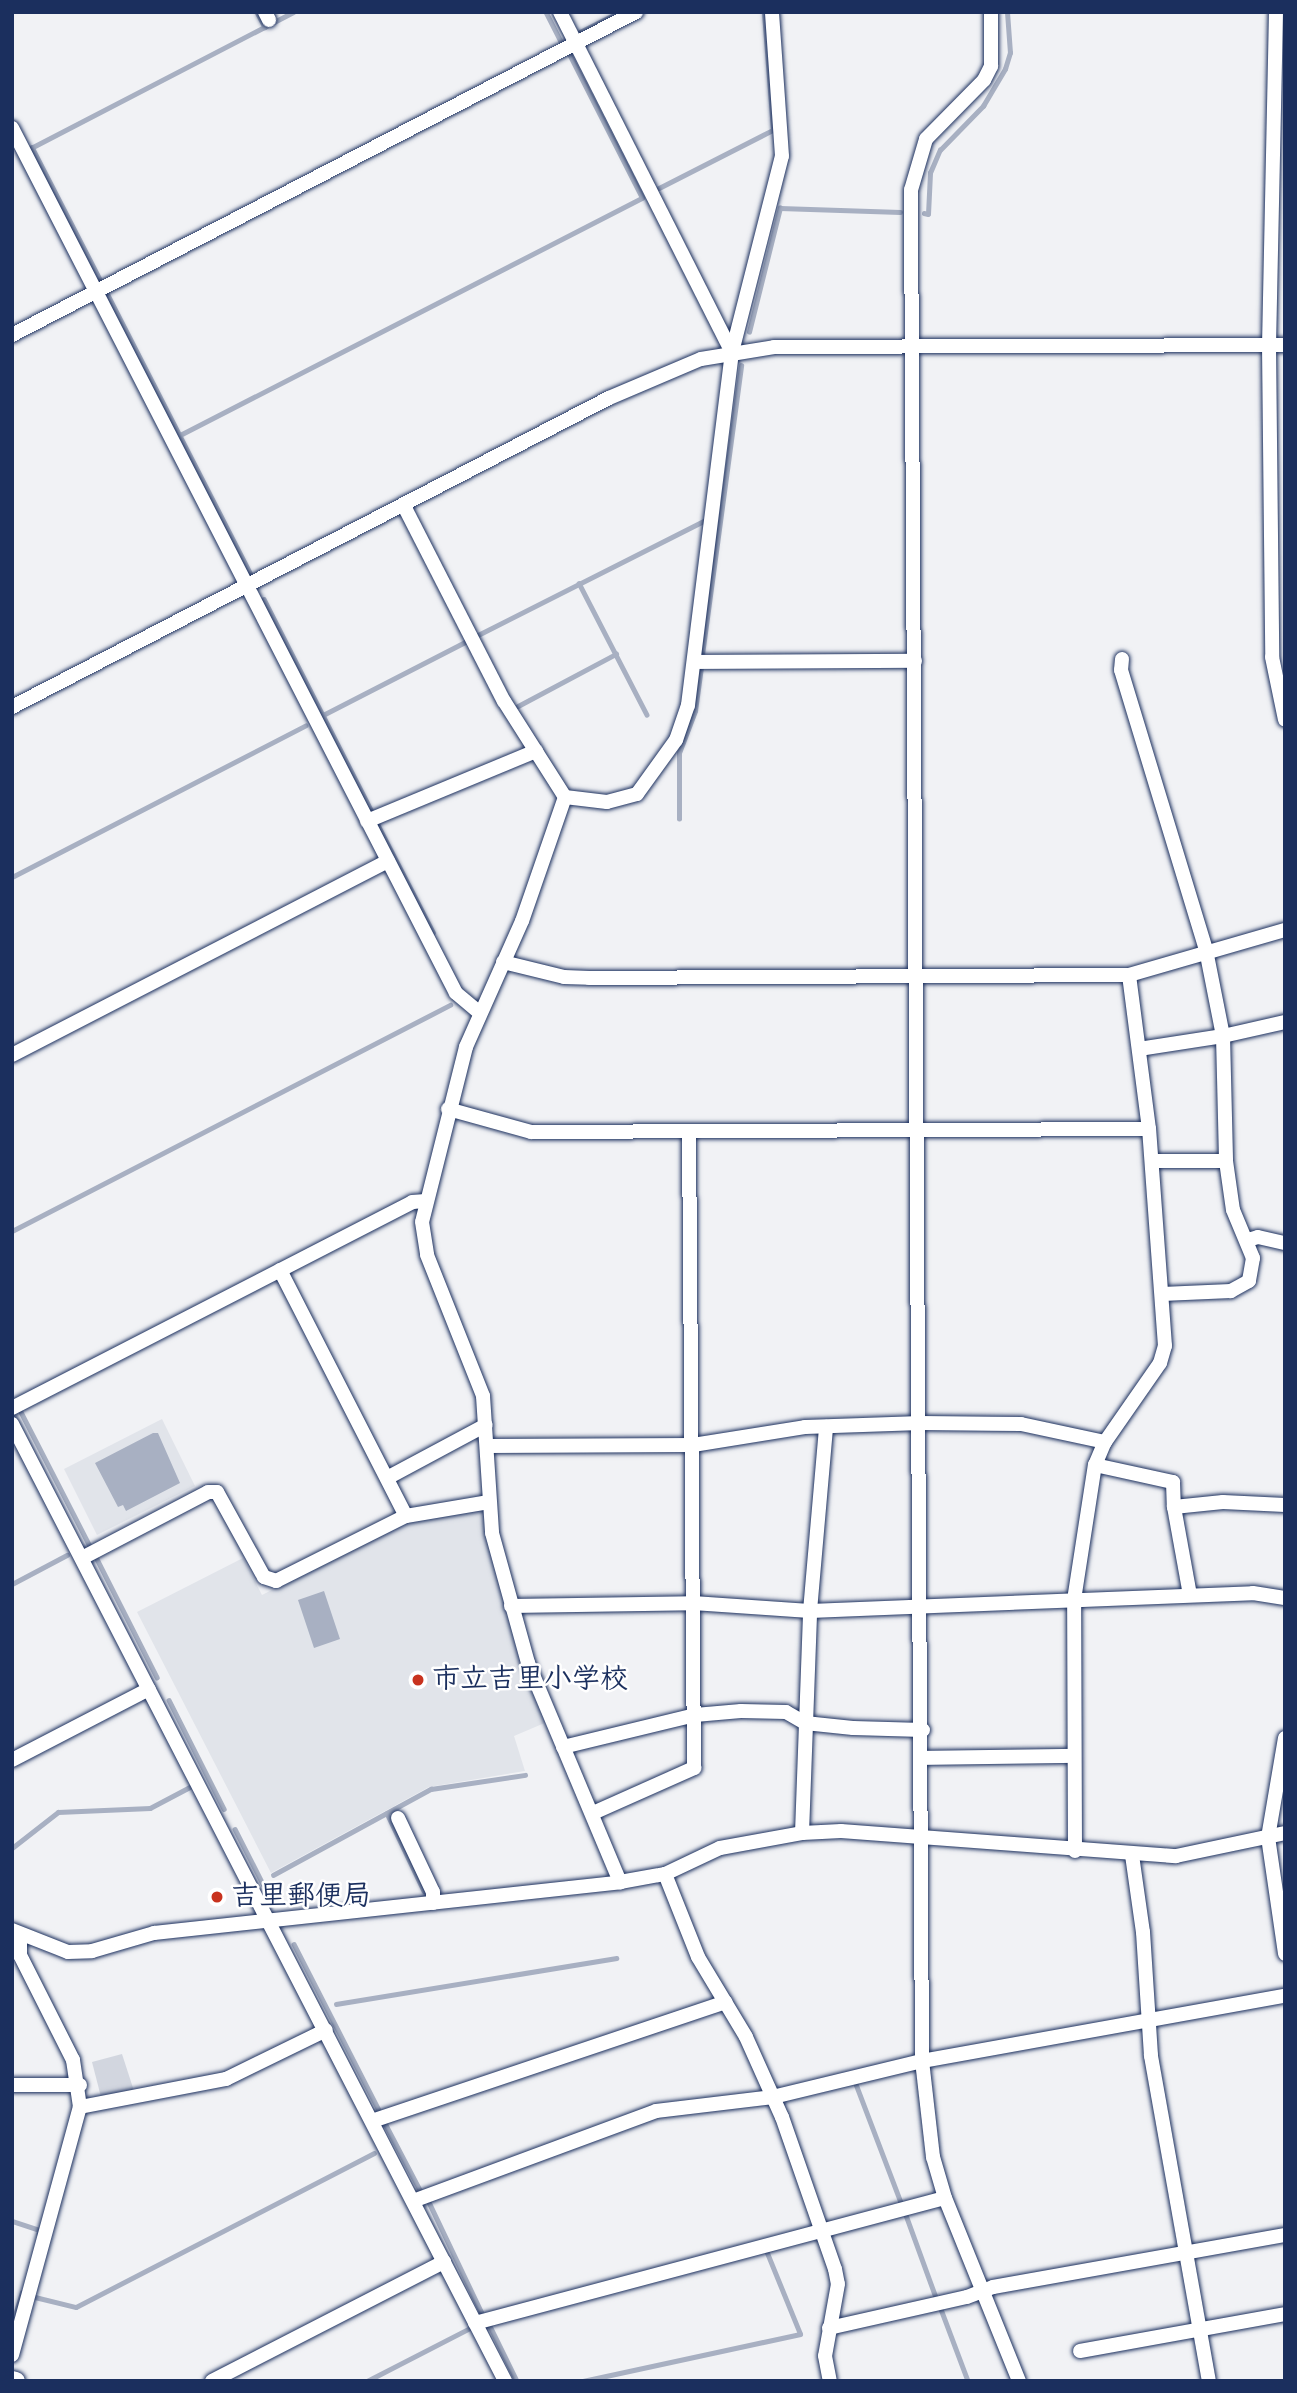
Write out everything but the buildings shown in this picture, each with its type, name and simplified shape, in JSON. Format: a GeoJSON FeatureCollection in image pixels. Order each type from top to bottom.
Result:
{"type":"FeatureCollection","features":[{"type":"Feature","properties":{"kind":"street"},"geometry":{"type":"LineString","coordinates":[[560,12],[732,352]]}},
{"type":"Feature","properties":{"kind":"street"},"geometry":{"type":"LineString","coordinates":[[12,335],[636,12]]}},
{"type":"Feature","properties":{"kind":"street"},"geometry":{"type":"LineString","coordinates":[[565,797],[607,802],[637,794],[676,740],[688,705],[732,352],[782,156],[772,12]]}},
{"type":"Feature","properties":{"kind":"street"},"geometry":{"type":"LineString","coordinates":[[991,12],[995,45],[991,66],[984,80],[926,139],[913,172],[912,346],[923,1606],[922,2062],[933,2157],[945,2198],[1019,2381]]}},
{"type":"Feature","properties":{"kind":"street"},"geometry":{"type":"LineString","coordinates":[[1276,12],[1269,345],[1278,605],[1272,657],[1285,720]]}},
{"type":"Feature","properties":{"kind":"street"},"geometry":{"type":"LineString","coordinates":[[12,128],[456,993],[480,1013]]}},
{"type":"Feature","properties":{"kind":"street"},"geometry":{"type":"LineString","coordinates":[[12,707],[654,376],[732,352],[775,347],[1285,345]]}},
{"type":"Feature","properties":{"kind":"street"},"geometry":{"type":"LineString","coordinates":[[404,506],[504,701],[565,797]]}},
{"type":"Feature","properties":{"kind":"street"},"geometry":{"type":"LineString","coordinates":[[1122,659],[1121,670],[1206,950],[1223,1036],[1226,1161],[1233,1210],[1248,1240],[1253,1258],[1250,1282],[1231,1292],[1163,1294]]}},
{"type":"Feature","properties":{"kind":"street"},"geometry":{"type":"LineString","coordinates":[[694,662],[915,661]]}},
{"type":"Feature","properties":{"kind":"street"},"geometry":{"type":"LineString","coordinates":[[367,821],[536,751]]}},
{"type":"Feature","properties":{"kind":"street"},"geometry":{"type":"LineString","coordinates":[[565,797],[503,962],[480,1013],[448,1109],[422,1222],[427,1255],[472,1360],[483,1396],[489,1502],[511,1606],[527,1663],[593,1813],[620,1882]]}},
{"type":"Feature","properties":{"kind":"street"},"geometry":{"type":"LineString","coordinates":[[12,1055],[387,861]]}},
{"type":"Feature","properties":{"kind":"street"},"geometry":{"type":"LineString","coordinates":[[503,962],[576,978],[1129,975],[1206,950],[1285,930]]}},
{"type":"Feature","properties":{"kind":"street"},"geometry":{"type":"LineString","coordinates":[[1075,1851],[1074,1600],[1095,1465],[1105,1442],[1160,1363],[1165,1346],[1149,1129],[1129,975]]}},
{"type":"Feature","properties":{"kind":"street"},"geometry":{"type":"LineString","coordinates":[[1139,1049],[1223,1036],[1285,1022]]}},
{"type":"Feature","properties":{"kind":"street"},"geometry":{"type":"LineString","coordinates":[[448,1109],[531,1132],[1149,1129]]}},
{"type":"Feature","properties":{"kind":"street"},"geometry":{"type":"LineString","coordinates":[[593,1813],[694,1768],[689,1132]]}},
{"type":"Feature","properties":{"kind":"street"},"geometry":{"type":"LineString","coordinates":[[1152,1161],[1226,1161]]}},
{"type":"Feature","properties":{"kind":"street"},"geometry":{"type":"LineString","coordinates":[[12,1408],[412,1202],[426,1201]]}},
{"type":"Feature","properties":{"kind":"street"},"geometry":{"type":"LineString","coordinates":[[1248,1240],[1258,1237],[1285,1243]]}},
{"type":"Feature","properties":{"kind":"street"},"geometry":{"type":"LineString","coordinates":[[280,1270],[406,1516]]}},
{"type":"Feature","properties":{"kind":"street"},"geometry":{"type":"LineString","coordinates":[[487,1446],[693,1445],[826,1427],[921,1423],[1021,1424],[1105,1442]]}},
{"type":"Feature","properties":{"kind":"street"},"geometry":{"type":"LineString","coordinates":[[12,1424],[505,2381]]}},
{"type":"Feature","properties":{"kind":"street"},"geometry":{"type":"LineString","coordinates":[[387,1478],[485,1425]]}},
{"type":"Feature","properties":{"kind":"street"},"geometry":{"type":"LineString","coordinates":[[802,1833],[810,1611],[826,1427]]}},
{"type":"Feature","properties":{"kind":"street"},"geometry":{"type":"LineString","coordinates":[[1095,1465],[1173,1482],[1174,1507],[1190,1595]]}},
{"type":"Feature","properties":{"kind":"street"},"geometry":{"type":"LineString","coordinates":[[82,1558],[208,1492],[217,1492],[223,1498],[264,1577],[276,1581],[406,1516],[489,1502]]}},
{"type":"Feature","properties":{"kind":"street"},"geometry":{"type":"LineString","coordinates":[[1174,1507],[1223,1502],[1285,1505]]}},
{"type":"Feature","properties":{"kind":"street"},"geometry":{"type":"LineString","coordinates":[[511,1606],[693,1603],[810,1611],[1253,1593],[1285,1598]]}},
{"type":"Feature","properties":{"kind":"street"},"geometry":{"type":"LineString","coordinates":[[12,1760],[149,1689]]}},
{"type":"Feature","properties":{"kind":"street"},"geometry":{"type":"LineString","coordinates":[[563,1747],[695,1715],[786,1712],[805,1723],[923,1730]]}},
{"type":"Feature","properties":{"kind":"street"},"geometry":{"type":"LineString","coordinates":[[1285,1738],[1268,1837],[1285,1954]]}},
{"type":"Feature","properties":{"kind":"street"},"geometry":{"type":"LineString","coordinates":[[923,1758],[1073,1756]]}},
{"type":"Feature","properties":{"kind":"street"},"geometry":{"type":"LineString","coordinates":[[398,1818],[433,1892],[433,1903]]}},
{"type":"Feature","properties":{"kind":"street"},"geometry":{"type":"LineString","coordinates":[[16,1933],[68,1952],[92,1951],[154,1933],[620,1882],[665,1874],[720,1848],[802,1833],[1176,1856],[1285,1833]]}},
{"type":"Feature","properties":{"kind":"street"},"geometry":{"type":"LineString","coordinates":[[1132,1855],[1149,2024],[1209,2381]]}},
{"type":"Feature","properties":{"kind":"street"},"geometry":{"type":"LineString","coordinates":[[665,1874],[698,1957],[774,2097],[823,2232],[838,2284],[825,2356],[830,2381]]}},
{"type":"Feature","properties":{"kind":"street"},"geometry":{"type":"LineString","coordinates":[[12,2355],[80,2106],[80,2085],[73,2060],[20,1955],[16,1933]]}},
{"type":"Feature","properties":{"kind":"street"},"geometry":{"type":"LineString","coordinates":[[413,2201],[656,2111],[774,2097],[922,2062],[1149,2024],[1285,1996]]}},
{"type":"Feature","properties":{"kind":"street"},"geometry":{"type":"LineString","coordinates":[[372,2121],[724,2002]]}},
{"type":"Feature","properties":{"kind":"street"},"geometry":{"type":"LineString","coordinates":[[80,2106],[226,2079],[326,2030]]}},
{"type":"Feature","properties":{"kind":"street"},"geometry":{"type":"LineString","coordinates":[[12,2085],[80,2085]]}},
{"type":"Feature","properties":{"kind":"street"},"geometry":{"type":"LineString","coordinates":[[475,2323],[945,2198]]}},
{"type":"Feature","properties":{"kind":"street"},"geometry":{"type":"LineString","coordinates":[[830,2328],[984,2291],[1285,2235]]}},
{"type":"Feature","properties":{"kind":"street"},"geometry":{"type":"LineString","coordinates":[[212,2381],[444,2262]]}},
{"type":"Feature","properties":{"kind":"street"},"geometry":{"type":"LineString","coordinates":[[1080,2351],[1285,2314]]}},
{"type":"Feature","properties":{"kind":"shaded area"},"geometry":{"type":"Polygon","coordinates":[[[162,1419],[195,1486],[97,1535],[64,1469],[162,1419]]]}},
{"type":"Feature","properties":{"kind":"shaded area","name":"市立吉里小学校"},"geometry":{"type":"Polygon","coordinates":[[[479,1509],[487,1515],[547,1722],[514,1736],[525,1771],[429,1787],[271,1873],[137,1612],[243,1558],[262,1595],[416,1517],[479,1509]]]}},
{"type":"Feature","properties":{"kind":"shaded area"},"geometry":{"type":"Polygon","coordinates":[[[122,2054],[134,2091],[101,2097],[92,2062],[122,2054]]]}},
{"type":"Feature","properties":{"kind":"water"},"geometry":{"type":"Polygon","coordinates":[[[153,1433],[158,1433],[180,1483],[126,1511],[123,1505],[118,1507],[95,1463],[153,1433]]]}},
{"type":"Feature","properties":{"kind":"water"},"geometry":{"type":"Polygon","coordinates":[[[324,1591],[340,1639],[314,1648],[298,1600],[324,1591]]]}},
{"type":"Feature","properties":{"kind":"waterway"},"geometry":{"type":"LineString","coordinates":[[257,12],[265,27]]}},
{"type":"Feature","properties":{"kind":"waterway"},"geometry":{"type":"LineString","coordinates":[[31,148],[293,12]]}},
{"type":"Feature","properties":{"kind":"waterway"},"geometry":{"type":"LineString","coordinates":[[546,12],[561,42]]}},
{"type":"Feature","properties":{"kind":"waterway"},"geometry":{"type":"LineString","coordinates":[[580,32],[620,12]]}},
{"type":"Feature","properties":{"kind":"waterway"},"geometry":{"type":"LineString","coordinates":[[659,188],[773,130],[764,12]]}},
{"type":"Feature","properties":{"kind":"waterway"},"geometry":{"type":"LineString","coordinates":[[924,213],[928,214],[930,173],[940,150],[983,106],[1005,69],[1010,53],[1007,12]]}},
{"type":"Feature","properties":{"kind":"waterway"},"geometry":{"type":"LineString","coordinates":[[180,435],[642,198],[569,54]]}},
{"type":"Feature","properties":{"kind":"waterway"},"geometry":{"type":"LineString","coordinates":[[32,147],[101,281]]}},
{"type":"Feature","properties":{"kind":"waterway"},"geometry":{"type":"LineString","coordinates":[[749,332],[780,208],[900,212]]}},
{"type":"Feature","properties":{"kind":"waterway"},"geometry":{"type":"LineString","coordinates":[[108,295],[250,573]]}},
{"type":"Feature","properties":{"kind":"waterway"},"geometry":{"type":"LineString","coordinates":[[702,655],[741,366]]}},
{"type":"Feature","properties":{"kind":"waterway"},"geometry":{"type":"LineString","coordinates":[[478,635],[706,520]]}},
{"type":"Feature","properties":{"kind":"waterway"},"geometry":{"type":"LineString","coordinates":[[579,583],[647,715]]}},
{"type":"Feature","properties":{"kind":"waterway"},"geometry":{"type":"LineString","coordinates":[[264,599],[372,812]]}},
{"type":"Feature","properties":{"kind":"waterway"},"geometry":{"type":"LineString","coordinates":[[323,715],[467,641]]}},
{"type":"Feature","properties":{"kind":"waterway"},"geometry":{"type":"LineString","coordinates":[[518,706],[616,654]]}},
{"type":"Feature","properties":{"kind":"waterway"},"geometry":{"type":"LineString","coordinates":[[679,819],[679,753],[695,711],[701,667]]}},
{"type":"Feature","properties":{"kind":"waterway"},"geometry":{"type":"LineString","coordinates":[[12,877],[305,726]]}},
{"type":"Feature","properties":{"kind":"waterway"},"geometry":{"type":"LineString","coordinates":[[377,823],[433,932]]}},
{"type":"Feature","properties":{"kind":"waterway"},"geometry":{"type":"LineString","coordinates":[[12,1231],[450,1005]]}},
{"type":"Feature","properties":{"kind":"waterway"},"geometry":{"type":"LineString","coordinates":[[20,1410],[89,1544]]}},
{"type":"Feature","properties":{"kind":"waterway"},"geometry":{"type":"LineString","coordinates":[[12,1584],[67,1555]]}},
{"type":"Feature","properties":{"kind":"waterway"},"geometry":{"type":"LineString","coordinates":[[96,1557],[157,1677]]}},
{"type":"Feature","properties":{"kind":"waterway"},"geometry":{"type":"LineString","coordinates":[[169,1700],[224,1809]]}},
{"type":"Feature","properties":{"kind":"waterway"},"geometry":{"type":"LineString","coordinates":[[273,1875],[431,1789],[525,1775]]}},
{"type":"Feature","properties":{"kind":"waterway"},"geometry":{"type":"LineString","coordinates":[[12,1848],[58,1812],[150,1808],[190,1787]]}},
{"type":"Feature","properties":{"kind":"waterway"},"geometry":{"type":"LineString","coordinates":[[387,1813],[424,1891]]}},
{"type":"Feature","properties":{"kind":"waterway"},"geometry":{"type":"LineString","coordinates":[[235,1829],[263,1884]]}},
{"type":"Feature","properties":{"kind":"waterway"},"geometry":{"type":"LineString","coordinates":[[294,1944],[379,2110]]}},
{"type":"Feature","properties":{"kind":"waterway"},"geometry":{"type":"LineString","coordinates":[[336,2004],[616,1958]]}},
{"type":"Feature","properties":{"kind":"waterway"},"geometry":{"type":"LineString","coordinates":[[856,2084],[902,2205]]}},
{"type":"Feature","properties":{"kind":"waterway"},"geometry":{"type":"LineString","coordinates":[[385,2123],[420,2190]]}},
{"type":"Feature","properties":{"kind":"waterway"},"geometry":{"type":"LineString","coordinates":[[35,2297],[76,2307],[374,2153]]}},
{"type":"Feature","properties":{"kind":"waterway"},"geometry":{"type":"LineString","coordinates":[[428,2200],[482,2313]]}},
{"type":"Feature","properties":{"kind":"waterway"},"geometry":{"type":"LineString","coordinates":[[906,2215],[937,2300]]}},
{"type":"Feature","properties":{"kind":"waterway"},"geometry":{"type":"LineString","coordinates":[[12,2221],[40,2230],[39,2234]]}},
{"type":"Feature","properties":{"kind":"waterway"},"geometry":{"type":"LineString","coordinates":[[583,2381],[800,2334],[767,2253]]}},
{"type":"Feature","properties":{"kind":"waterway"},"geometry":{"type":"LineString","coordinates":[[12,2325],[22,2293]]}},
{"type":"Feature","properties":{"kind":"waterway"},"geometry":{"type":"LineString","coordinates":[[941,2309],[968,2381]]}},
{"type":"Feature","properties":{"kind":"waterway"},"geometry":{"type":"LineString","coordinates":[[489,2324],[517,2381]]}},
{"type":"Feature","properties":{"kind":"waterway"},"geometry":{"type":"LineString","coordinates":[[367,2381],[468,2329]]}},
{"type":"Feature","properties":{"kind":"place","name":"市立吉里小学校"},"geometry":{"type":"Point","coordinates":[418,1680]}},
{"type":"Feature","properties":{"kind":"place","name":"吉里郵便局"},"geometry":{"type":"Point","coordinates":[217,1897]}}]}
